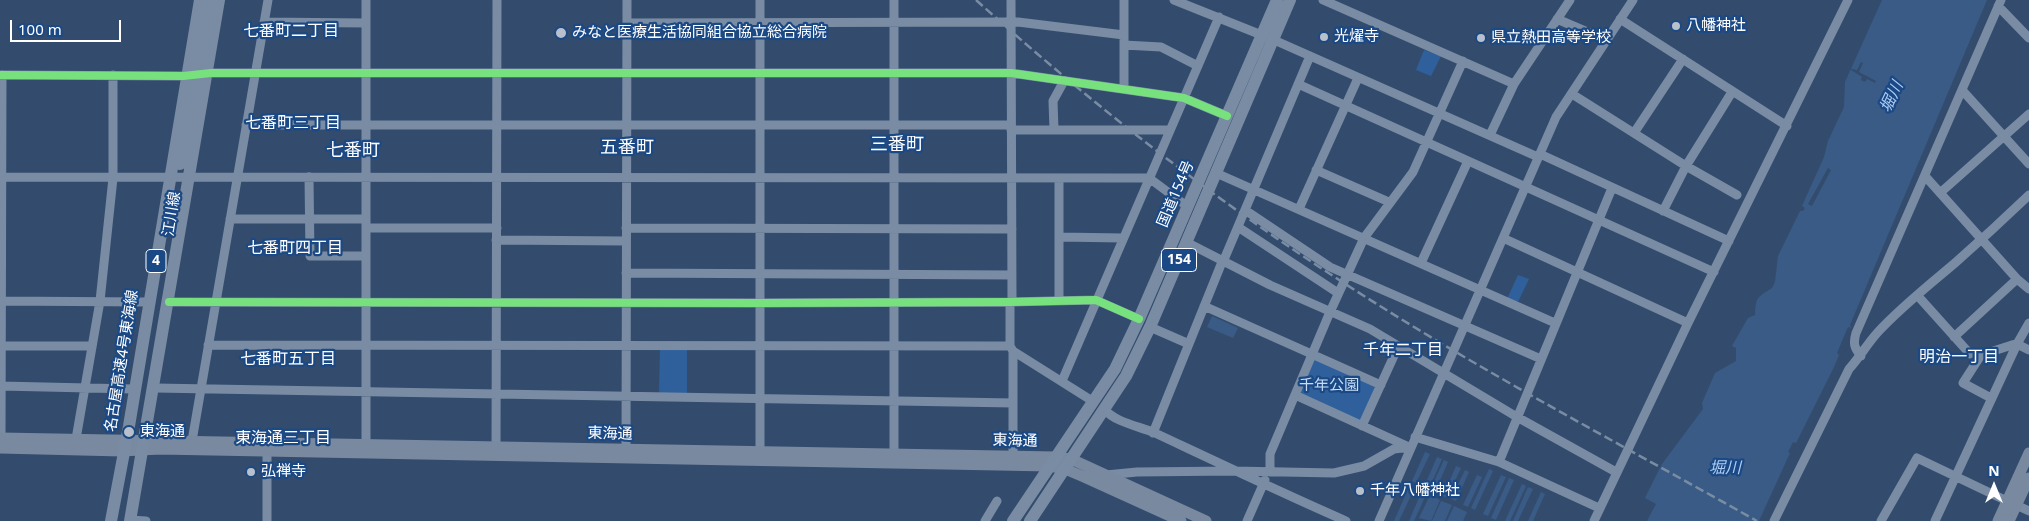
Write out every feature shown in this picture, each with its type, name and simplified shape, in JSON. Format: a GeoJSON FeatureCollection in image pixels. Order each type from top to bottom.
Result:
{"type":"FeatureCollection","features":[{"type":"Feature","properties":{"kind":"highway","name":"名古屋高速4号東海線"},"geometry":{"type":"LineString","coordinates":[[109,521],[129,426],[200,0]]}},
{"type":"Feature","properties":{"kind":"highway"},"geometry":{"type":"LineString","coordinates":[[167,196],[173,189],[185,147],[210,0]]}},
{"type":"Feature","properties":{"kind":"highway","name":"4"},"geometry":{"type":"LineString","coordinates":[[130,521],[219,0]]}},
{"type":"Feature","properties":{"kind":"highway","name":"国道154号"},"geometry":{"type":"LineString","coordinates":[[1013,521],[1053,462],[1099,405],[1126,376],[1150,327],[1216,173],[1268,38],[1277,0]]}},
{"type":"Feature","properties":{"kind":"highway","name":"国道154号"},"geometry":{"type":"LineString","coordinates":[[1030,521],[1068,464],[1099,405],[1139,319],[1227,116],[1290,0]]}},
{"type":"Feature","properties":{"kind":"highway"},"geometry":{"type":"LineString","coordinates":[[123,521],[141,424],[147,417]]}},
{"type":"Feature","properties":{"kind":"highway"},"geometry":{"type":"LineString","coordinates":[[116,521],[130,434],[129,426]]}},
{"type":"Feature","properties":{"kind":"main road","name":"江川線"},"geometry":{"type":"LineString","coordinates":[[109,521],[124,446],[146,302],[150,263],[196,0]]}},
{"type":"Feature","properties":{"kind":"main road","name":"江川線"},"geometry":{"type":"LineString","coordinates":[[130,521],[146,445],[169,302],[182,247],[223,0]]}},
{"type":"Feature","properties":{"kind":"main road","name":"東海通"},"geometry":{"type":"LineString","coordinates":[[0,441],[76,439],[124,446]]}},
{"type":"Feature","properties":{"kind":"main road","name":"東海通"},"geometry":{"type":"LineString","coordinates":[[0,441],[124,446],[192,441],[367,449],[1053,462]]}},
{"type":"Feature","properties":{"kind":"main road","name":"東海通"},"geometry":{"type":"LineString","coordinates":[[146,445],[267,452],[367,449]]}},
{"type":"Feature","properties":{"kind":"main road","name":"東海通"},"geometry":{"type":"LineString","coordinates":[[496,451],[626,449],[760,456],[894,454],[1014,456],[1068,464],[1104,475],[1206,521]]}},
{"type":"Feature","properties":{"kind":"main road"},"geometry":{"type":"LineString","coordinates":[[2009,521],[2012,503],[2029,453]]}},
{"type":"Feature","properties":{"kind":"main road","name":"東海通"},"geometry":{"type":"LineString","coordinates":[[1068,464],[1181,521]]}},
{"type":"Feature","properties":{"kind":"main road"},"geometry":{"type":"LineString","coordinates":[[1998,521],[2029,478]]}},
{"type":"Feature","properties":{"kind":"street"},"geometry":{"type":"LineString","coordinates":[[192,441],[268,0]]}},
{"type":"Feature","properties":{"kind":"street"},"geometry":{"type":"LineString","coordinates":[[366,0],[367,449]]}},
{"type":"Feature","properties":{"kind":"street"},"geometry":{"type":"LineString","coordinates":[[496,0],[496,451]]}},
{"type":"Feature","properties":{"kind":"street"},"geometry":{"type":"LineString","coordinates":[[626,449],[627,0]]}},
{"type":"Feature","properties":{"kind":"street"},"geometry":{"type":"LineString","coordinates":[[760,0],[760,456]]}},
{"type":"Feature","properties":{"kind":"street"},"geometry":{"type":"LineString","coordinates":[[894,0],[894,454]]}},
{"type":"Feature","properties":{"kind":"street"},"geometry":{"type":"LineString","coordinates":[[1011,0],[1011,302],[1014,456]]}},
{"type":"Feature","properties":{"kind":"street"},"geometry":{"type":"LineString","coordinates":[[1124,0],[1124,89]]}},
{"type":"Feature","properties":{"kind":"street"},"geometry":{"type":"LineString","coordinates":[[1174,0],[1268,38],[1490,136],[1539,155],[1729,242]]}},
{"type":"Feature","properties":{"kind":"street"},"geometry":{"type":"LineString","coordinates":[[1323,0],[1514,84]]}},
{"type":"Feature","properties":{"kind":"street"},"geometry":{"type":"LineString","coordinates":[[1490,136],[1514,84],[1570,0]]}},
{"type":"Feature","properties":{"kind":"street"},"geometry":{"type":"LineString","coordinates":[[1379,521],[1442,373],[1556,117],[1633,0]]}},
{"type":"Feature","properties":{"kind":"street"},"geometry":{"type":"LineString","coordinates":[[1594,521],[1688,323],[1848,0]]}},
{"type":"Feature","properties":{"kind":"street"},"geometry":{"type":"LineString","coordinates":[[1861,356],[1854,347],[1854,342],[2000,3],[2029,38]]}},
{"type":"Feature","properties":{"kind":"street"},"geometry":{"type":"LineString","coordinates":[[1062,381],[1219,18]]}},
{"type":"Feature","properties":{"kind":"street"},"geometry":{"type":"LineString","coordinates":[[1557,19],[1606,40]]}},
{"type":"Feature","properties":{"kind":"street"},"geometry":{"type":"LineString","coordinates":[[1620,19],[1787,126]]}},
{"type":"Feature","properties":{"kind":"street"},"geometry":{"type":"LineString","coordinates":[[264,22],[366,22]]}},
{"type":"Feature","properties":{"kind":"street"},"geometry":{"type":"LineString","coordinates":[[627,23],[1011,22],[1161,47],[1198,66]]}},
{"type":"Feature","properties":{"kind":"street"},"geometry":{"type":"LineString","coordinates":[[1153,433],[1222,262],[1310,56]]}},
{"type":"Feature","properties":{"kind":"street"},"geometry":{"type":"LineString","coordinates":[[1634,133],[1683,59]]}},
{"type":"Feature","properties":{"kind":"street"},"geometry":{"type":"LineString","coordinates":[[1247,521],[1270,472],[1270,454],[1346,275],[1364,238],[1413,172],[1463,61]]}},
{"type":"Feature","properties":{"kind":"street"},"geometry":{"type":"LineString","coordinates":[[0,441],[1,75],[183,76],[211,73],[1011,73],[1184,98],[1227,116]]}},
{"type":"Feature","properties":{"kind":"street"},"geometry":{"type":"LineString","coordinates":[[76,439],[100,301],[113,178],[113,75]]}},
{"type":"Feature","properties":{"kind":"street"},"geometry":{"type":"LineString","coordinates":[[1298,209],[1358,78]]}},
{"type":"Feature","properties":{"kind":"street"},"geometry":{"type":"LineString","coordinates":[[1054,130],[1053,101],[1064,80]]}},
{"type":"Feature","properties":{"kind":"street"},"geometry":{"type":"LineString","coordinates":[[1298,84],[1714,272]]}},
{"type":"Feature","properties":{"kind":"street"},"geometry":{"type":"LineString","coordinates":[[1962,90],[2029,164]]}},
{"type":"Feature","properties":{"kind":"street"},"geometry":{"type":"LineString","coordinates":[[1663,211],[1686,166],[1732,92]]}},
{"type":"Feature","properties":{"kind":"street"},"geometry":{"type":"LineString","coordinates":[[1572,94],[1686,166],[1737,195]]}},
{"type":"Feature","properties":{"kind":"street"},"geometry":{"type":"LineString","coordinates":[[1940,193],[2029,114]]}},
{"type":"Feature","properties":{"kind":"street"},"geometry":{"type":"LineString","coordinates":[[246,124],[894,126],[1054,130],[1170,130]]}},
{"type":"Feature","properties":{"kind":"street"},"geometry":{"type":"LineString","coordinates":[[1421,264],[1468,161]]}},
{"type":"Feature","properties":{"kind":"street"},"geometry":{"type":"LineString","coordinates":[[1316,170],[1389,202]]}},
{"type":"Feature","properties":{"kind":"street"},"geometry":{"type":"LineString","coordinates":[[1216,173],[1555,324]]}},
{"type":"Feature","properties":{"kind":"street"},"geometry":{"type":"LineString","coordinates":[[1925,176],[2017,279],[2029,289]]}},
{"type":"Feature","properties":{"kind":"street"},"geometry":{"type":"LineString","coordinates":[[1,177],[1149,178],[1188,207]]}},
{"type":"Feature","properties":{"kind":"street"},"geometry":{"type":"LineString","coordinates":[[309,177],[310,256],[366,256]]}},
{"type":"Feature","properties":{"kind":"street"},"geometry":{"type":"LineString","coordinates":[[1059,178],[1059,301]]}},
{"type":"Feature","properties":{"kind":"street"},"geometry":{"type":"LineString","coordinates":[[1499,462],[1612,188]]}},
{"type":"Feature","properties":{"kind":"street"},"geometry":{"type":"LineString","coordinates":[[1774,521],[1849,369],[1878,332],[2029,195]]}},
{"type":"Feature","properties":{"kind":"street"},"geometry":{"type":"LineString","coordinates":[[1245,210],[1330,267],[1541,359]]}},
{"type":"Feature","properties":{"kind":"street"},"geometry":{"type":"LineString","coordinates":[[230,219],[310,219],[496,228]]}},
{"type":"Feature","properties":{"kind":"street"},"geometry":{"type":"LineString","coordinates":[[1238,227],[1338,293]]}},
{"type":"Feature","properties":{"kind":"street"},"geometry":{"type":"LineString","coordinates":[[626,228],[1012,229]]}},
{"type":"Feature","properties":{"kind":"street"},"geometry":{"type":"LineString","coordinates":[[1059,237],[1123,238]]}},
{"type":"Feature","properties":{"kind":"street"},"geometry":{"type":"LineString","coordinates":[[1503,238],[1688,323]]}},
{"type":"Feature","properties":{"kind":"street"},"geometry":{"type":"LineString","coordinates":[[496,240],[626,241]]}},
{"type":"Feature","properties":{"kind":"street"},"geometry":{"type":"LineString","coordinates":[[1186,242],[1222,262],[1370,330],[1517,417],[1616,472]]}},
{"type":"Feature","properties":{"kind":"street"},"geometry":{"type":"LineString","coordinates":[[626,273],[1012,275]]}},
{"type":"Feature","properties":{"kind":"street"},"geometry":{"type":"LineString","coordinates":[[1954,337],[2017,279]]}},
{"type":"Feature","properties":{"kind":"street"},"geometry":{"type":"LineString","coordinates":[[1917,295],[1970,354]]}},
{"type":"Feature","properties":{"kind":"street"},"geometry":{"type":"LineString","coordinates":[[169,302],[894,303],[1096,300],[1139,319]]}},
{"type":"Feature","properties":{"kind":"street"},"geometry":{"type":"LineString","coordinates":[[1,301],[146,302]]}},
{"type":"Feature","properties":{"kind":"street"},"geometry":{"type":"LineString","coordinates":[[1204,306],[1381,385]]}},
{"type":"Feature","properties":{"kind":"street"},"geometry":{"type":"LineString","coordinates":[[1935,521],[2017,344],[2029,323]]}},
{"type":"Feature","properties":{"kind":"street"},"geometry":{"type":"LineString","coordinates":[[1150,327],[1189,344]]}},
{"type":"Feature","properties":{"kind":"street"},"geometry":{"type":"LineString","coordinates":[[1992,398],[1963,383],[1981,355],[2017,344],[2029,350]]}},
{"type":"Feature","properties":{"kind":"street"},"geometry":{"type":"LineString","coordinates":[[208,345],[496,347],[894,346],[1012,349],[1099,405],[1110,415],[1346,521]]}},
{"type":"Feature","properties":{"kind":"street"},"geometry":{"type":"LineString","coordinates":[[1,346],[92,346]]}},
{"type":"Feature","properties":{"kind":"street"},"geometry":{"type":"LineString","coordinates":[[1362,426],[1398,347]]}},
{"type":"Feature","properties":{"kind":"street"},"geometry":{"type":"LineString","coordinates":[[1,386],[133,389]]}},
{"type":"Feature","properties":{"kind":"street"},"geometry":{"type":"LineString","coordinates":[[155,388],[1013,403]]}},
{"type":"Feature","properties":{"kind":"street"},"geometry":{"type":"LineString","coordinates":[[1295,395],[1410,447]]}},
{"type":"Feature","properties":{"kind":"street"},"geometry":{"type":"LineString","coordinates":[[1415,437],[1499,462],[1599,508]]}},
{"type":"Feature","properties":{"kind":"street"},"geometry":{"type":"LineString","coordinates":[[1104,475],[1137,472],[1233,471],[1320,474],[1364,466],[1394,449],[1410,447]]}},
{"type":"Feature","properties":{"kind":"street"},"geometry":{"type":"LineString","coordinates":[[267,452],[267,521]]}},
{"type":"Feature","properties":{"kind":"street"},"geometry":{"type":"LineString","coordinates":[[1881,521],[1917,458],[2029,510]]}},
{"type":"Feature","properties":{"kind":"street"},"geometry":{"type":"LineString","coordinates":[[984,521],[997,501]]}},
{"type":"Feature","properties":{"kind":"street"},"geometry":{"type":"LineString","coordinates":[[130,521],[146,521]]}},
{"type":"Feature","properties":{"kind":"green space"},"geometry":{"type":"Polygon","coordinates":[[[1424,50],[1441,56],[1431,76],[1416,70],[1424,50]]]}},
{"type":"Feature","properties":{"kind":"green space"},"geometry":{"type":"Polygon","coordinates":[[[1518,275],[1529,279],[1518,302],[1507,299],[1518,275]]]}},
{"type":"Feature","properties":{"kind":"green space"},"geometry":{"type":"Polygon","coordinates":[[[660,349],[687,349],[687,395],[659,395],[660,349]]]}},
{"type":"Feature","properties":{"kind":"green space","name":"千年公園"},"geometry":{"type":"Polygon","coordinates":[[[1317,359],[1374,385],[1375,388],[1361,419],[1358,420],[1301,395],[1300,392],[1314,360],[1317,359]]]}},
{"type":"Feature","properties":{"kind":"water","name":"堀川"},"geometry":{"type":"Polygon","coordinates":[[[1882,0],[1987,0],[1850,325],[1851,328],[1848,327],[1837,353],[1839,355],[1834,367],[1796,443],[1793,442],[1788,452],[1790,453],[1759,521],[1647,521],[1656,504],[1645,498],[1662,464],[1703,409],[1702,403],[1715,373],[1736,361],[1736,348],[1732,346],[1748,318],[1755,315],[1758,298],[1772,288],[1775,282],[1778,256],[1800,211],[1803,211],[1805,208],[1802,206],[1844,107],[1845,82],[1882,0]]]}},
{"type":"Feature","properties":{"kind":"water"},"geometry":{"type":"Polygon","coordinates":[[[1212,316],[1238,328],[1233,338],[1207,327],[1212,316]]]}},
{"type":"Feature","properties":{"kind":"water"},"geometry":{"type":"Polygon","coordinates":[[[1425,452],[1430,454],[1416,483],[1412,481],[1425,452]]]}},
{"type":"Feature","properties":{"kind":"water"},"geometry":{"type":"Polygon","coordinates":[[[1437,457],[1442,459],[1429,489],[1424,487],[1437,457]]]}},
{"type":"Feature","properties":{"kind":"water"},"geometry":{"type":"Polygon","coordinates":[[[1444,460],[1448,462],[1435,492],[1430,490],[1444,460]]]}},
{"type":"Feature","properties":{"kind":"water"},"geometry":{"type":"Polygon","coordinates":[[[1456,466],[1461,468],[1447,498],[1443,496],[1456,466]]]}},
{"type":"Feature","properties":{"kind":"water"},"geometry":{"type":"Polygon","coordinates":[[[1489,469],[1493,471],[1475,510],[1471,508],[1489,469]]]}},
{"type":"Feature","properties":{"kind":"water"},"geometry":{"type":"Polygon","coordinates":[[[1465,470],[1469,472],[1456,501],[1451,499],[1465,470]]]}},
{"type":"Feature","properties":{"kind":"water"},"geometry":{"type":"Polygon","coordinates":[[[1477,475],[1482,477],[1468,507],[1463,505],[1477,475]]]}},
{"type":"Feature","properties":{"kind":"water"},"geometry":{"type":"Polygon","coordinates":[[[1501,475],[1506,477],[1488,516],[1483,514],[1501,475]]]}},
{"type":"Feature","properties":{"kind":"water"},"geometry":{"type":"Polygon","coordinates":[[[1509,478],[1514,480],[1496,520],[1491,518],[1509,478]]]}},
{"type":"Feature","properties":{"kind":"water"},"geometry":{"type":"Polygon","coordinates":[[[1522,484],[1526,486],[1510,521],[1505,521],[1522,484]]]}},
{"type":"Feature","properties":{"kind":"water"},"geometry":{"type":"Polygon","coordinates":[[[1409,487],[1414,489],[1399,521],[1394,521],[1409,487]]]}},
{"type":"Feature","properties":{"kind":"water"},"geometry":{"type":"Polygon","coordinates":[[[1528,487],[1533,489],[1518,521],[1513,521],[1528,487]]]}},
{"type":"Feature","properties":{"kind":"water"},"geometry":{"type":"Polygon","coordinates":[[[1541,492],[1545,494],[1533,521],[1528,521],[1541,492]]]}},
{"type":"Feature","properties":{"kind":"water"},"geometry":{"type":"Polygon","coordinates":[[[1421,493],[1426,495],[1414,521],[1409,521],[1421,493]]]}},
{"type":"Feature","properties":{"kind":"water"},"geometry":{"type":"Polygon","coordinates":[[[1430,495],[1440,500],[1431,521],[1419,518],[1430,495]]]}},
{"type":"Feature","properties":{"kind":"water"},"geometry":{"type":"Polygon","coordinates":[[[1441,501],[1452,505],[1445,521],[1432,521],[1441,501]]]}},
{"type":"Feature","properties":{"kind":"water"},"geometry":{"type":"Polygon","coordinates":[[[1454,506],[1467,512],[1463,521],[1447,521],[1454,506]]]}},
{"type":"Feature","properties":{"kind":"pier"},"geometry":{"type":"Polygon","coordinates":[[[1861,62],[1863,63],[1859,72],[1876,81],[1875,83],[1867,79],[1865,82],[1861,80],[1862,77],[1848,68],[1857,70],[1861,62]]]}},
{"type":"Feature","properties":{"kind":"pier"},"geometry":{"type":"Polygon","coordinates":[[[1828,168],[1831,170],[1812,206],[1808,204],[1828,168]]]}},
{"type":"Feature","properties":{"kind":"railway"},"geometry":{"type":"LineString","coordinates":[[976,0],[1060,73],[1146,143],[1235,209],[1327,272],[1432,338],[1594,431],[1757,521]]}},
{"type":"Feature","properties":{"kind":"cycle path"},"geometry":{"type":"LineString","coordinates":[[0,75],[183,76],[211,73],[1011,73],[1184,98],[1227,116]]}},
{"type":"Feature","properties":{"kind":"cycle path"},"geometry":{"type":"LineString","coordinates":[[169,302],[760,303],[1096,300],[1139,319]]}},
{"type":"Feature","properties":{"kind":"place","name":"八幡神社"},"geometry":{"type":"Point","coordinates":[1676,26]}},
{"type":"Feature","properties":{"kind":"place","name":"みなと医療生活協同組合協立総合病院"},"geometry":{"type":"Point","coordinates":[561,33]}},
{"type":"Feature","properties":{"kind":"place","name":"光燿寺"},"geometry":{"type":"Point","coordinates":[1324,37]}},
{"type":"Feature","properties":{"kind":"place","name":"県立熱田高等学校"},"geometry":{"type":"Point","coordinates":[1481,38]}},
{"type":"Feature","properties":{"kind":"place","name":"東海通"},"geometry":{"type":"Point","coordinates":[129,432]}},
{"type":"Feature","properties":{"kind":"place","name":"弘禅寺"},"geometry":{"type":"Point","coordinates":[251,472]}},
{"type":"Feature","properties":{"kind":"place","name":"千年八幡神社"},"geometry":{"type":"Point","coordinates":[1360,491]}},
{"type":"Feature","properties":{"kind":"district","name":"七番町二丁目"},"geometry":{"type":"Point","coordinates":[291,31]}},
{"type":"Feature","properties":{"kind":"district","name":"七番町三丁目"},"geometry":{"type":"Point","coordinates":[293,123]}},
{"type":"Feature","properties":{"kind":"district","name":"三番町"},"geometry":{"type":"Point","coordinates":[897,145]}},
{"type":"Feature","properties":{"kind":"district","name":"五番町"},"geometry":{"type":"Point","coordinates":[627,148]}},
{"type":"Feature","properties":{"kind":"district","name":"七番町"},"geometry":{"type":"Point","coordinates":[353,151]}},
{"type":"Feature","properties":{"kind":"district","name":"七番町四丁目"},"geometry":{"type":"Point","coordinates":[295,248]}},
{"type":"Feature","properties":{"kind":"district","name":"千年二丁目"},"geometry":{"type":"Point","coordinates":[1403,350]}},
{"type":"Feature","properties":{"kind":"district","name":"明治一丁目"},"geometry":{"type":"Point","coordinates":[1959,357]}},
{"type":"Feature","properties":{"kind":"district","name":"七番町五丁目"},"geometry":{"type":"Point","coordinates":[288,359]}},
{"type":"Feature","properties":{"kind":"district","name":"東海通三丁目"},"geometry":{"type":"Point","coordinates":[283,438]}}]}
